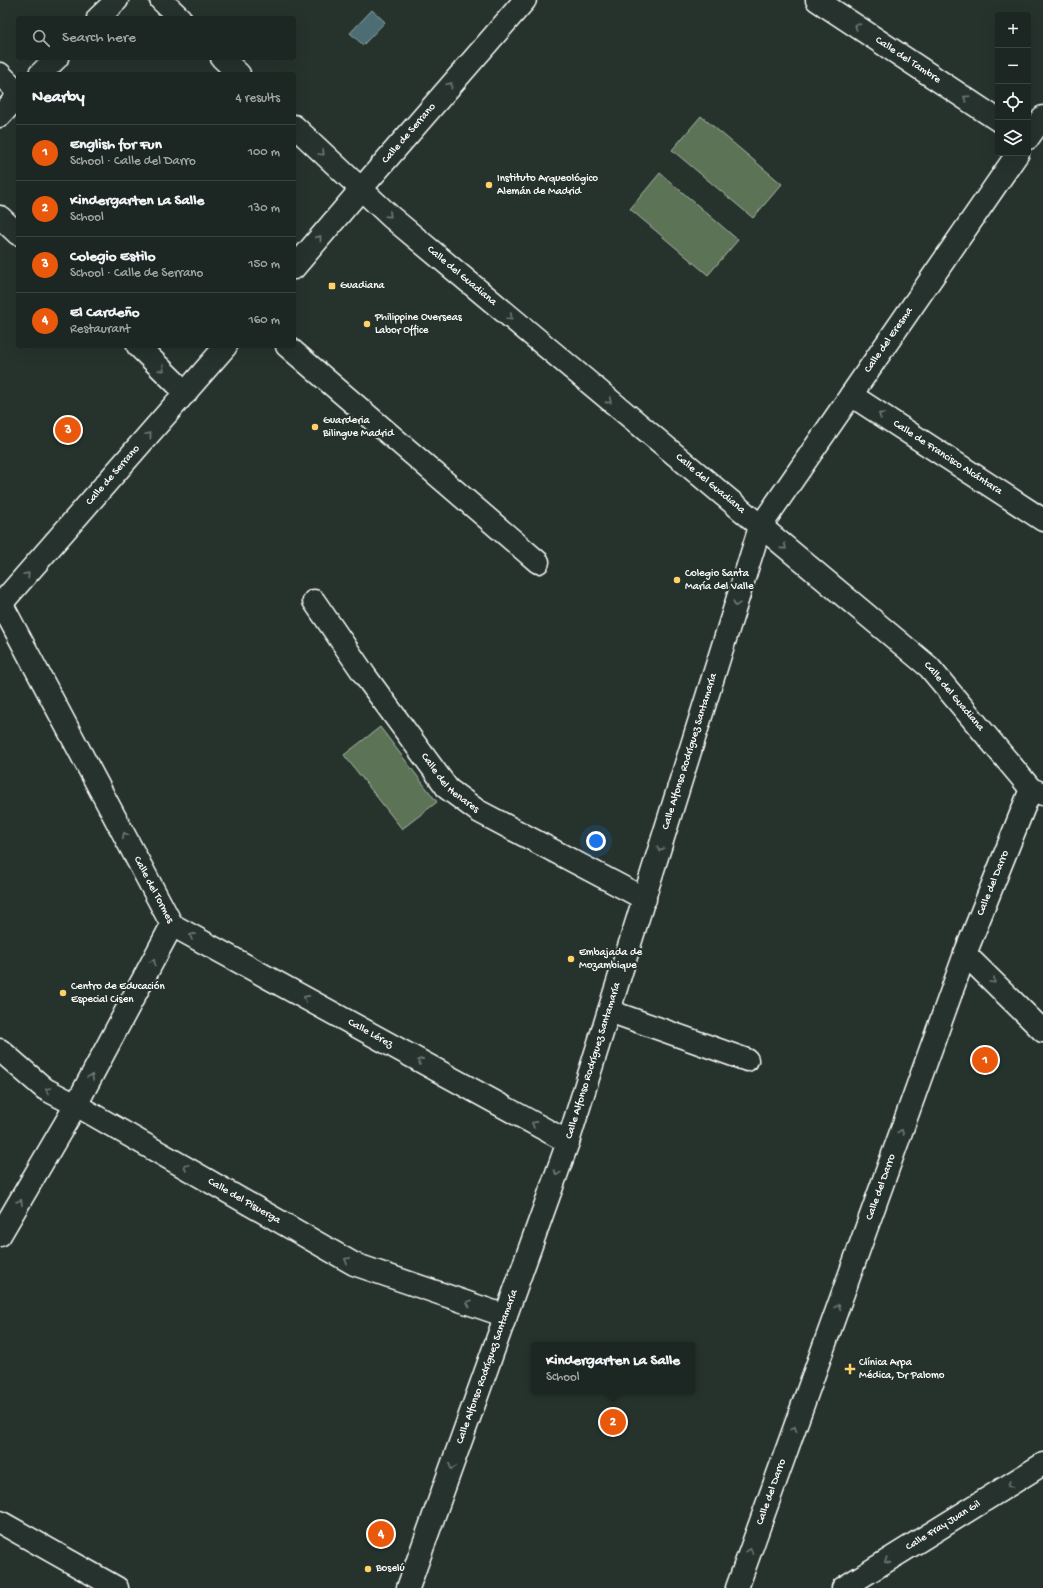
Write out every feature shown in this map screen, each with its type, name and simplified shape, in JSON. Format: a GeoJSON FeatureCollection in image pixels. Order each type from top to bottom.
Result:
{"type":"FeatureCollection","features":[{"type":"Feature","properties":{"kind":"street"},"geometry":{"type":"LineString","coordinates":[[100,16],[117,0]]}},
{"type":"Feature","properties":{"kind":"street"},"geometry":{"type":"LineString","coordinates":[[161,0],[178,16]]}},
{"type":"Feature","properties":{"kind":"street","name":"Calle de Serrano"},"geometry":{"type":"LineString","coordinates":[[296,266],[360,189],[524,0]]}},
{"type":"Feature","properties":{"kind":"street","name":"Calle del Tambre"},"geometry":{"type":"LineString","coordinates":[[817,0],[995,118]]}},
{"type":"Feature","properties":{"kind":"street"},"geometry":{"type":"LineString","coordinates":[[42,72],[55,60]]}},
{"type":"Feature","properties":{"kind":"street"},"geometry":{"type":"LineString","coordinates":[[224,60],[237,72]]}},
{"type":"Feature","properties":{"kind":"street"},"geometry":{"type":"LineString","coordinates":[[0,74],[16,90]]}},
{"type":"Feature","properties":{"kind":"street"},"geometry":{"type":"LineString","coordinates":[[0,116],[16,98]]}},
{"type":"Feature","properties":{"kind":"street"},"geometry":{"type":"LineString","coordinates":[[1031,135],[1043,117]]}},
{"type":"Feature","properties":{"kind":"street","name":"Calle del Guadiana"},"geometry":{"type":"LineString","coordinates":[[296,128],[397,222],[929,667],[1037,792]]}},
{"type":"Feature","properties":{"kind":"street"},"geometry":{"type":"LineString","coordinates":[[1031,141],[1043,149]]}},
{"type":"Feature","properties":{"kind":"street","name":"Calle del Eresma"},"geometry":{"type":"LineString","coordinates":[[760,527],[1016,156]]}},
{"type":"Feature","properties":{"kind":"street"},"geometry":{"type":"LineString","coordinates":[[0,217],[16,232]]}},
{"type":"Feature","properties":{"kind":"street"},"geometry":{"type":"LineString","coordinates":[[140,348],[186,393]]}},
{"type":"Feature","properties":{"kind":"street","name":"Calle de Serrano"},"geometry":{"type":"LineString","coordinates":[[0,604],[224,348]]}},
{"type":"Feature","properties":{"kind":"street"},"geometry":{"type":"LineString","coordinates":[[289,348],[538,562]]}},
{"type":"Feature","properties":{"kind":"street","name":"Calle de Francisco Alcántara"},"geometry":{"type":"LineString","coordinates":[[851,395],[1043,520]]}},
{"type":"Feature","properties":{"kind":"street","name":"Calle Alfonso Rodríguez Santamaría"},"geometry":{"type":"LineString","coordinates":[[408,1588],[568,1142],[760,527]]}},
{"type":"Feature","properties":{"kind":"street","name":"Calle del Henares"},"geometry":{"type":"LineString","coordinates":[[314,601],[366,676],[448,788],[478,811],[645,899]]}},
{"type":"Feature","properties":{"kind":"street","name":"Calle del Tormes"},"geometry":{"type":"LineString","coordinates":[[0,604],[21,638],[172,925],[76,1105],[0,1235]]}},
{"type":"Feature","properties":{"kind":"street","name":"Calle del Darro"},"geometry":{"type":"LineString","coordinates":[[737,1588],[965,954],[1037,792]]}},
{"type":"Feature","properties":{"kind":"street","name":"Calle Lérez"},"geometry":{"type":"LineString","coordinates":[[172,925],[568,1142]]}},
{"type":"Feature","properties":{"kind":"street"},"geometry":{"type":"LineString","coordinates":[[965,954],[1043,1031]]}},
{"type":"Feature","properties":{"kind":"street"},"geometry":{"type":"LineString","coordinates":[[610,1011],[747,1060]]}},
{"type":"Feature","properties":{"kind":"street","name":"Calle del Pisuerga"},"geometry":{"type":"LineString","coordinates":[[0,1050],[45,1089],[76,1105],[354,1264],[506,1316]]}},
{"type":"Feature","properties":{"kind":"street","name":"Calle Fray Juan Gil"},"geometry":{"type":"LineString","coordinates":[[843,1588],[1043,1464]]}},
{"type":"Feature","properties":{"kind":"street"},"geometry":{"type":"LineString","coordinates":[[0,1522],[117,1588]]}},
{"type":"Feature","properties":{"kind":"green space"},"geometry":{"type":"Polygon","coordinates":[[[701,116],[782,184],[753,218],[672,150],[701,116]]]}},
{"type":"Feature","properties":{"kind":"green space"},"geometry":{"type":"Polygon","coordinates":[[[660,173],[738,240],[708,275],[630,209],[660,173]]]}},
{"type":"Feature","properties":{"kind":"green space"},"geometry":{"type":"Polygon","coordinates":[[[380,727],[437,802],[402,829],[344,755],[380,727]]]}},
{"type":"Feature","properties":{"kind":"water"},"geometry":{"type":"Polygon","coordinates":[[[372,10],[385,22],[363,45],[350,33],[372,10]]]}},
{"type":"Feature","properties":{"kind":"place","name":"Instituto Arqueológico Alemán de Madrid"},"geometry":{"type":"Point","coordinates":[489,185]}},
{"type":"Feature","properties":{"kind":"place","name":"Guadiana"},"geometry":{"type":"Point","coordinates":[332,286]}},
{"type":"Feature","properties":{"kind":"place","name":"Philippine Overseas Labor Office"},"geometry":{"type":"Point","coordinates":[367,324]}},
{"type":"Feature","properties":{"kind":"place","name":"Guarderia Bilingue Madrid"},"geometry":{"type":"Point","coordinates":[315,427]}},
{"type":"Feature","properties":{"kind":"place","name":"Colegio Estilo"},"geometry":{"type":"Point","coordinates":[68,430]}},
{"type":"Feature","properties":{"kind":"place","name":"Colegio Santa María del Valle"},"geometry":{"type":"Point","coordinates":[677,580]}},
{"type":"Feature","properties":{"kind":"place","name":"Embajada de Mozambique"},"geometry":{"type":"Point","coordinates":[571,959]}},
{"type":"Feature","properties":{"kind":"place","name":"Centro de Educación Especial Cisen"},"geometry":{"type":"Point","coordinates":[63,993]}},
{"type":"Feature","properties":{"kind":"place","name":"English for Fun"},"geometry":{"type":"Point","coordinates":[985,1060]}},
{"type":"Feature","properties":{"kind":"place","name":"Clínica Arpa Médica, Dr Palomo"},"geometry":{"type":"Point","coordinates":[850,1369]}},
{"type":"Feature","properties":{"kind":"place","name":"Kindergarten La Salle"},"geometry":{"type":"Point","coordinates":[613,1422]}},
{"type":"Feature","properties":{"kind":"place","name":"El Cardeño"},"geometry":{"type":"Point","coordinates":[381,1534]}},
{"type":"Feature","properties":{"kind":"place","name":"Boselú"},"geometry":{"type":"Point","coordinates":[368,1569]}}]}
